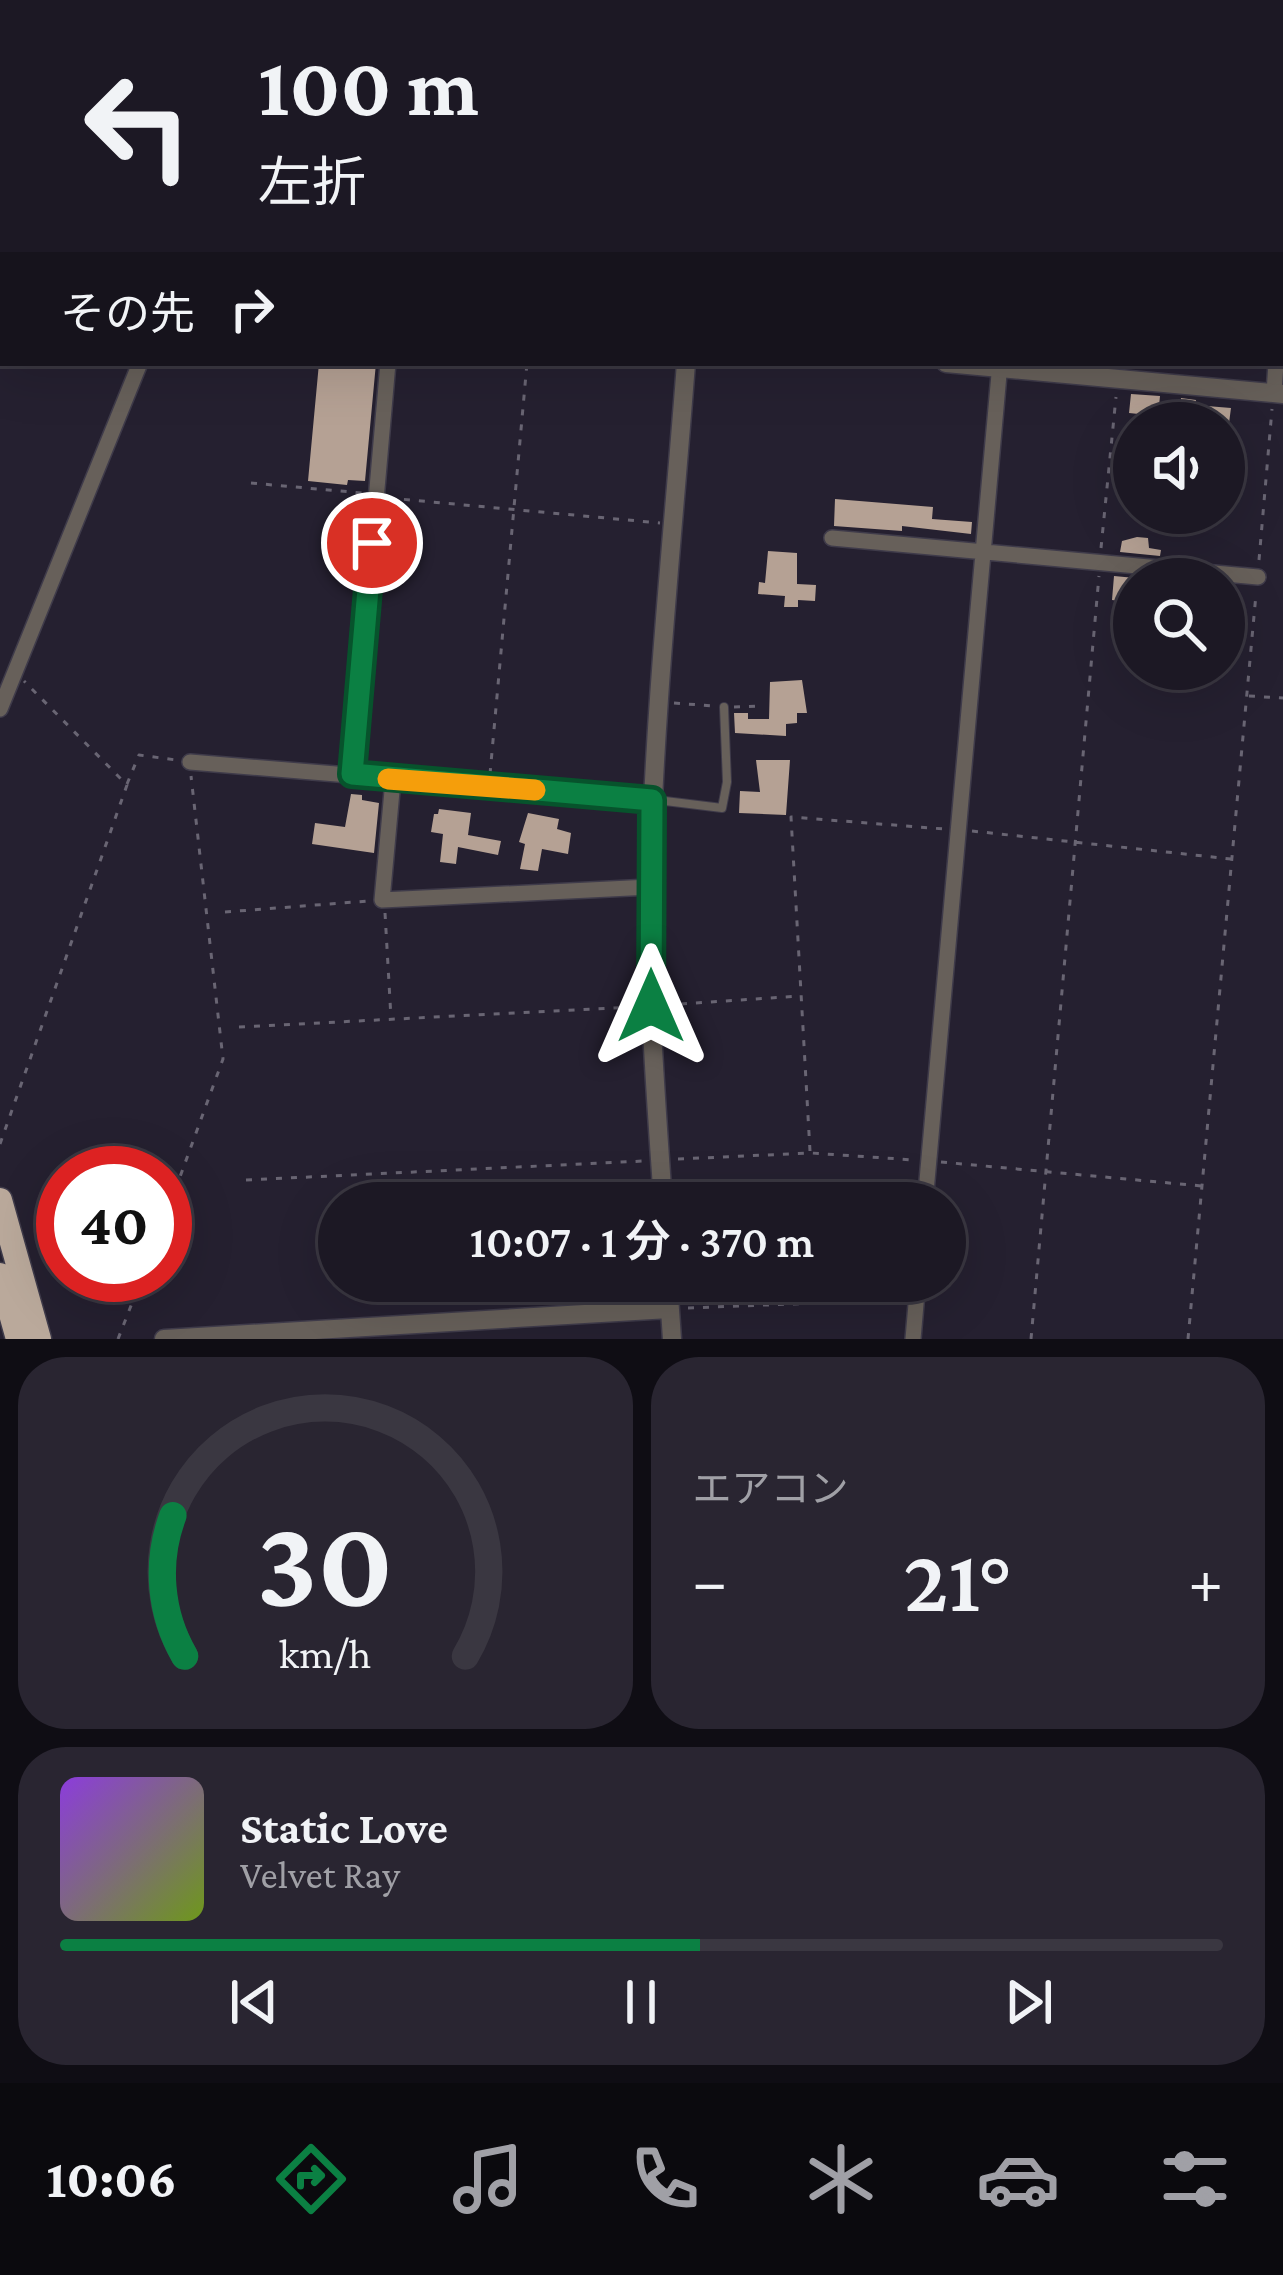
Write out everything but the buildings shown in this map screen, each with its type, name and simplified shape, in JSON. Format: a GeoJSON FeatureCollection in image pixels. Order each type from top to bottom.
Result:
{"type":"FeatureCollection","features":[{"type":"Feature","properties":{"kind":"highway"},"geometry":{"type":"LineString","coordinates":[[0,1200],[39,1339]]}},
{"type":"Feature","properties":{"kind":"highway"},"geometry":{"type":"LineString","coordinates":[[0,1275],[18,1339]]}},
{"type":"Feature","properties":{"kind":"street"},"geometry":{"type":"LineString","coordinates":[[0,709],[139,366]]}},
{"type":"Feature","properties":{"kind":"street"},"geometry":{"type":"LineString","coordinates":[[352,774],[388,366]]}},
{"type":"Feature","properties":{"kind":"street"},"geometry":{"type":"LineString","coordinates":[[662,1182],[651,1006],[652,800],[686,366]]}},
{"type":"Feature","properties":{"kind":"street"},"geometry":{"type":"LineString","coordinates":[[927,1182],[999,366],[1119,370],[1278,393]]}},
{"type":"Feature","properties":{"kind":"street"},"geometry":{"type":"LineString","coordinates":[[832,538],[1258,577]]}},
{"type":"Feature","properties":{"kind":"street"},"geometry":{"type":"LineString","coordinates":[[190,762],[652,800]]}},
{"type":"Feature","properties":{"kind":"street"},"geometry":{"type":"LineString","coordinates":[[392,780],[383,901],[650,887]]}},
{"type":"Feature","properties":{"kind":"street"},"geometry":{"type":"LineString","coordinates":[[669,1302],[672,1339]]}},
{"type":"Feature","properties":{"kind":"street"},"geometry":{"type":"LineString","coordinates":[[913,1339],[916,1302]]}},
{"type":"Feature","properties":{"kind":"street"},"geometry":{"type":"LineString","coordinates":[[164,1339],[669,1309]]}},
{"type":"Feature","properties":{"kind":"lane"},"geometry":{"type":"LineString","coordinates":[[652,800],[722,808],[727,782],[724,707]]}},
{"type":"Feature","properties":{"kind":"path"},"geometry":{"type":"LineString","coordinates":[[488,786],[527,366]]}},
{"type":"Feature","properties":{"kind":"path"},"geometry":{"type":"LineString","coordinates":[[1031,1339],[1119,370]]}},
{"type":"Feature","properties":{"kind":"path"},"geometry":{"type":"LineString","coordinates":[[1188,1339],[1278,393]]}},
{"type":"Feature","properties":{"kind":"path"},"geometry":{"type":"LineString","coordinates":[[251,483],[674,524]]}},
{"type":"Feature","properties":{"kind":"path"},"geometry":{"type":"LineString","coordinates":[[14,673],[127,785]]}},
{"type":"Feature","properties":{"kind":"path"},"geometry":{"type":"LineString","coordinates":[[1247,696],[1283,698]]}},
{"type":"Feature","properties":{"kind":"path"},"geometry":{"type":"LineString","coordinates":[[660,702],[763,706]]}},
{"type":"Feature","properties":{"kind":"path"},"geometry":{"type":"LineString","coordinates":[[0,1144],[139,755],[190,762],[223,1059],[191,1146]]}},
{"type":"Feature","properties":{"kind":"path"},"geometry":{"type":"LineString","coordinates":[[811,1153],[791,817],[1232,859]]}},
{"type":"Feature","properties":{"kind":"path"},"geometry":{"type":"LineString","coordinates":[[225,912],[383,901],[392,1019]]}},
{"type":"Feature","properties":{"kind":"path"},"geometry":{"type":"LineString","coordinates":[[239,1027],[802,996]]}},
{"type":"Feature","properties":{"kind":"path"},"geometry":{"type":"LineString","coordinates":[[246,1180],[811,1153],[1202,1186]]}},
{"type":"Feature","properties":{"kind":"path"},"geometry":{"type":"LineString","coordinates":[[118,1339],[132,1302]]}},
{"type":"Feature","properties":{"kind":"path"},"geometry":{"type":"LineString","coordinates":[[669,1309],[818,1303]]}},
{"type":"Feature","properties":{"kind":"slow traffic"},"geometry":{"type":"LineString","coordinates":[[388,779],[535,790]]}},
{"type":"Feature","properties":{"kind":"route"},"geometry":{"type":"LineString","coordinates":[[372,543],[352,774],[652,800],[651,1006]]}}]}
